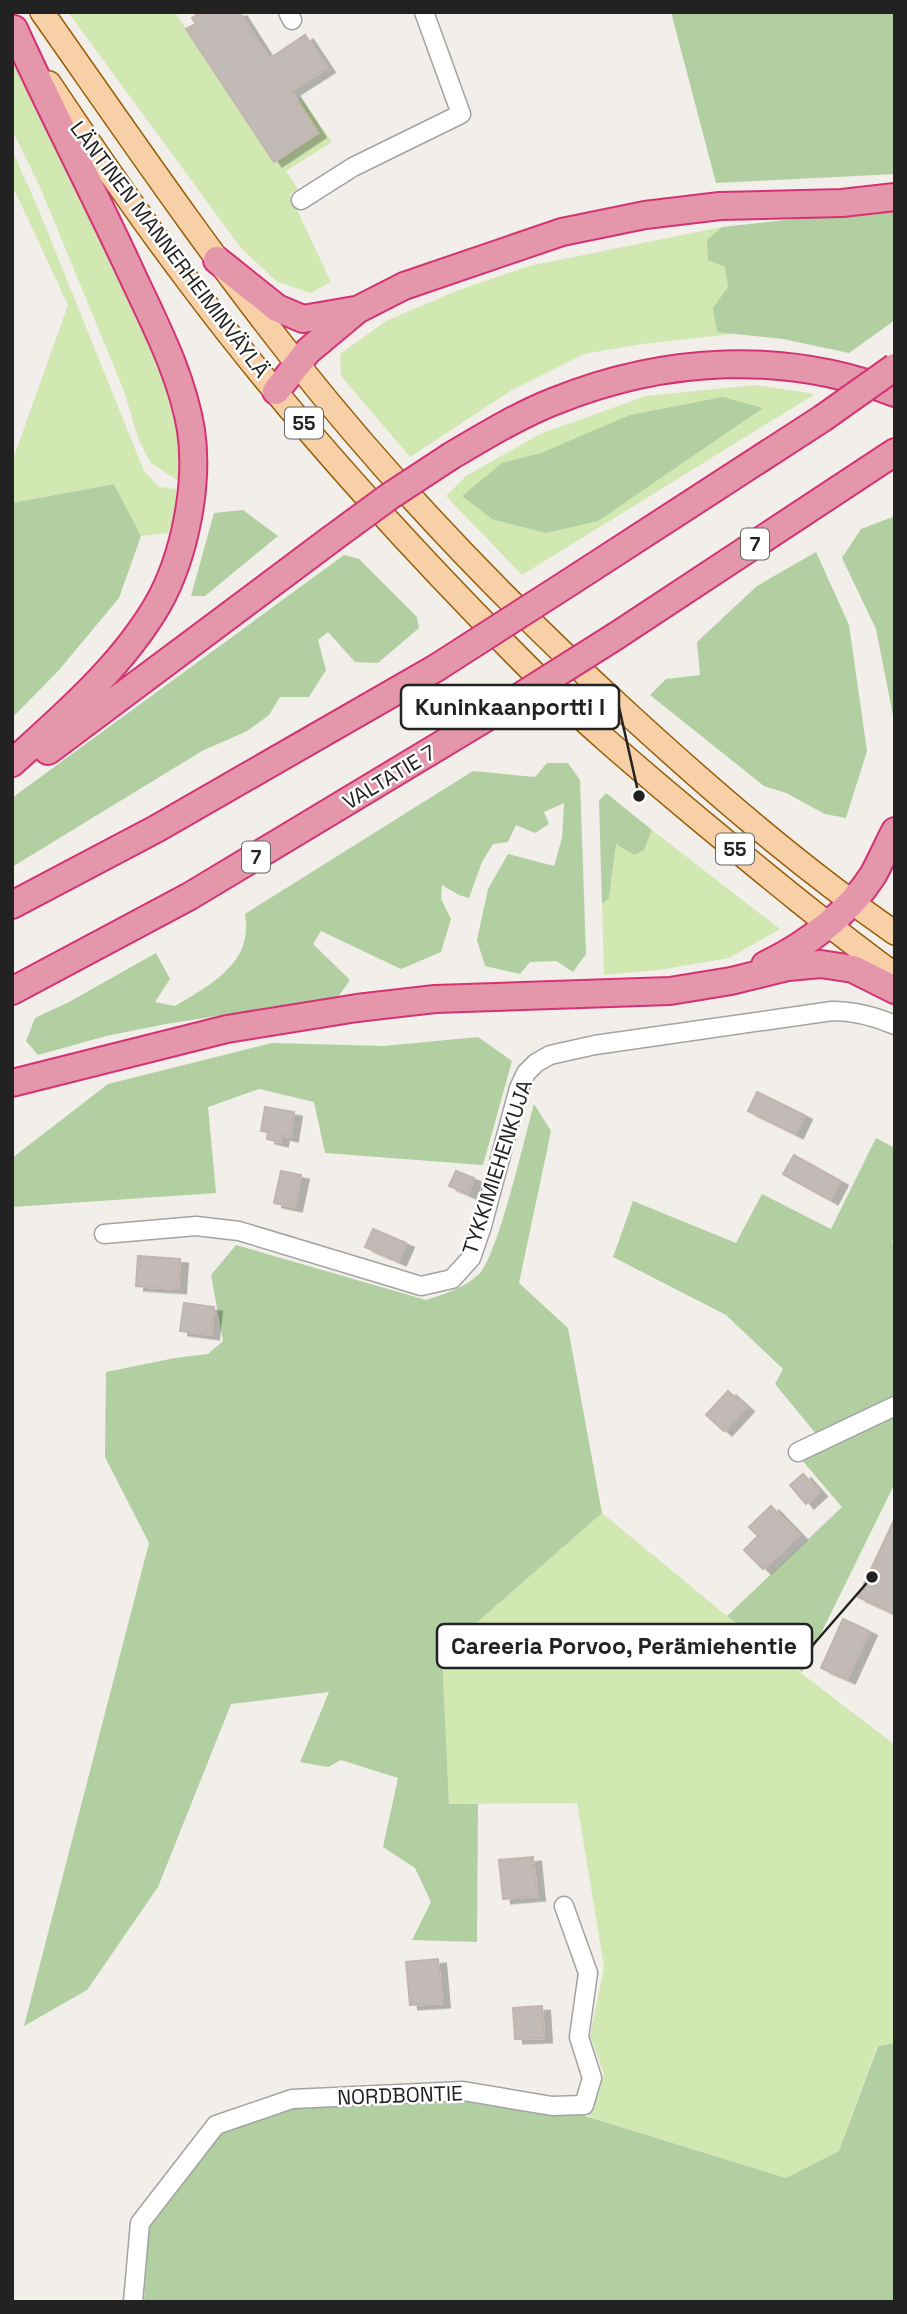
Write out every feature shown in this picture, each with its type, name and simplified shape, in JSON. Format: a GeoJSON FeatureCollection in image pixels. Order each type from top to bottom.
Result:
{"type":"FeatureCollection","features":[{"type":"Feature","properties":{"kind":"highway"},"geometry":{"type":"LineString","coordinates":[[12,763],[93,687],[132,642],[158,603],[182,543],[194,469],[191,429],[179,381],[85,174],[13,28]]}},
{"type":"Feature","properties":{"kind":"highway"},"geometry":{"type":"LineString","coordinates":[[276,391],[297,363],[322,337],[356,310],[404,286],[562,232],[645,215],[720,206],[842,203],[895,197]]}},
{"type":"Feature","properties":{"kind":"highway"},"geometry":{"type":"LineString","coordinates":[[217,260],[276,308],[303,319],[356,310]]}},
{"type":"Feature","properties":{"kind":"highway"},"geometry":{"type":"LineString","coordinates":[[12,777],[390,496],[501,427],[554,401],[609,382],[666,370],[770,363],[852,378],[895,393]]}},
{"type":"Feature","properties":{"kind":"highway"},"geometry":{"type":"LineString","coordinates":[[12,905],[156,829],[436,668],[823,418],[895,368]]}},
{"type":"Feature","properties":{"kind":"highway","name":"VALTATIE 7"},"geometry":{"type":"LineString","coordinates":[[12,990],[190,896],[494,713],[895,452]]}},
{"type":"Feature","properties":{"kind":"highway"},"geometry":{"type":"LineString","coordinates":[[731,981],[796,948],[826,925],[851,902],[872,876],[895,831]]}},
{"type":"Feature","properties":{"kind":"highway"},"geometry":{"type":"LineString","coordinates":[[12,1083],[227,1029],[356,1008],[435,999],[670,991],[731,981],[788,967],[821,964],[853,969],[895,990]]}},
{"type":"Feature","properties":{"kind":"main road","name":"LÄNTINEN MANNERHEIMINVÄYLÄ"},"geometry":{"type":"LineString","coordinates":[[42,12],[217,260],[297,363],[422,511],[554,645],[692,773],[851,902],[895,933]]}},
{"type":"Feature","properties":{"kind":"main road","name":"LÄNTINEN MANNERHEIMINVÄYLÄ"},"geometry":{"type":"LineString","coordinates":[[13,28],[95,152],[192,287],[276,391],[396,528],[522,661],[645,774],[826,925],[895,975]]}},
{"type":"Feature","properties":{"kind":"street"},"geometry":{"type":"LineString","coordinates":[[301,200],[353,167],[461,114],[424,12]]}},
{"type":"Feature","properties":{"kind":"street","name":"TYKKIMIEHENKUJA"},"geometry":{"type":"LineString","coordinates":[[104,1234],[196,1226],[239,1231],[421,1286],[452,1279],[471,1258],[519,1088],[526,1073],[536,1063],[550,1055],[595,1045],[832,1011],[851,1011],[895,1025]]}},
{"type":"Feature","properties":{"kind":"street"},"geometry":{"type":"LineString","coordinates":[[798,1451],[895,1406]]}},
{"type":"Feature","properties":{"kind":"street","name":"NORDBONTIE"},"geometry":{"type":"LineString","coordinates":[[133,2302],[139,2223],[216,2125],[292,2099],[463,2091],[552,2106],[584,2105],[592,2078],[579,2036],[588,1973],[564,1906]]}},
{"type":"Feature","properties":{"kind":"green space"},"geometry":{"type":"Polygon","coordinates":[[[68,12],[175,12],[274,162],[318,133],[297,101],[301,98],[332,142],[286,171],[298,189],[290,195],[331,282],[310,293],[276,281],[241,248],[68,12]]]}},
{"type":"Feature","properties":{"kind":"green space"},"geometry":{"type":"Polygon","coordinates":[[[671,12],[895,12],[895,174],[716,183],[671,12]]]}},
{"type":"Feature","properties":{"kind":"green space"},"geometry":{"type":"Polygon","coordinates":[[[12,61],[125,280],[170,388],[181,440],[180,482],[151,463],[139,441],[124,391],[40,187],[12,130],[12,61]]]}},
{"type":"Feature","properties":{"kind":"green space"},"geometry":{"type":"Polygon","coordinates":[[[12,150],[144,471],[159,487],[177,489],[168,533],[141,536],[114,484],[12,503],[12,462],[68,305],[12,185],[12,150]]]}},
{"type":"Feature","properties":{"kind":"green space"},"geometry":{"type":"Polygon","coordinates":[[[895,208],[895,320],[849,353],[783,339],[717,332],[713,308],[728,287],[725,267],[708,260],[707,240],[722,227],[895,208]]]}},
{"type":"Feature","properties":{"kind":"green space"},"geometry":{"type":"Polygon","coordinates":[[[722,227],[733,334],[642,344],[584,354],[512,390],[410,457],[341,376],[340,354],[386,321],[456,291],[529,266],[722,227]]]}},
{"type":"Feature","properties":{"kind":"green space"},"geometry":{"type":"Polygon","coordinates":[[[756,385],[815,394],[522,575],[446,496],[466,476],[540,434],[646,396],[756,385]]]}},
{"type":"Feature","properties":{"kind":"green space"},"geometry":{"type":"Polygon","coordinates":[[[723,397],[763,408],[598,521],[546,533],[492,519],[462,496],[502,463],[541,453],[630,415],[723,397]]]}},
{"type":"Feature","properties":{"kind":"green space"},"geometry":{"type":"Polygon","coordinates":[[[114,484],[141,536],[119,598],[59,670],[12,718],[12,503],[114,484]]]}},
{"type":"Feature","properties":{"kind":"green space"},"geometry":{"type":"Polygon","coordinates":[[[243,510],[278,536],[205,596],[191,596],[214,513],[243,510]]]}},
{"type":"Feature","properties":{"kind":"green space"},"geometry":{"type":"Polygon","coordinates":[[[895,516],[895,726],[876,629],[842,558],[861,529],[895,516]]]}},
{"type":"Feature","properties":{"kind":"green space"},"geometry":{"type":"Polygon","coordinates":[[[816,552],[849,625],[867,751],[846,818],[825,814],[786,793],[764,786],[650,695],[666,679],[700,675],[697,642],[757,586],[816,552]]]}},
{"type":"Feature","properties":{"kind":"green space"},"geometry":{"type":"Polygon","coordinates":[[[344,555],[359,559],[417,617],[419,628],[378,663],[355,662],[328,632],[318,640],[326,670],[309,697],[280,697],[269,715],[247,731],[202,751],[12,867],[12,799],[16,795],[344,555]]]}},
{"type":"Feature","properties":{"kind":"green space"},"geometry":{"type":"Polygon","coordinates":[[[547,763],[568,763],[580,780],[586,954],[573,972],[556,961],[530,962],[520,974],[485,966],[477,940],[488,889],[508,854],[554,866],[562,838],[564,803],[544,812],[549,824],[535,833],[516,825],[508,842],[493,844],[482,862],[469,898],[442,885],[441,899],[451,919],[441,952],[401,969],[321,931],[313,944],[350,980],[338,997],[166,1024],[106,1036],[38,1055],[26,1041],[35,1018],[156,953],[170,979],[155,1002],[175,1006],[215,980],[236,959],[243,946],[246,931],[245,914],[473,771],[535,777],[547,763]]]}},
{"type":"Feature","properties":{"kind":"green space"},"geometry":{"type":"Polygon","coordinates":[[[606,793],[652,830],[644,850],[634,855],[616,844],[609,898],[602,904],[599,801],[606,793]]]}},
{"type":"Feature","properties":{"kind":"green space"},"geometry":{"type":"Polygon","coordinates":[[[652,830],[780,929],[729,958],[659,970],[604,975],[602,904],[609,898],[616,843],[644,850],[652,830]]]}},
{"type":"Feature","properties":{"kind":"green space"},"geometry":{"type":"Polygon","coordinates":[[[478,1037],[512,1061],[483,1165],[325,1153],[314,1102],[259,1089],[208,1107],[216,1193],[12,1207],[12,1158],[108,1084],[272,1043],[384,1046],[478,1037]]]}},
{"type":"Feature","properties":{"kind":"green space"},"geometry":{"type":"Polygon","coordinates":[[[534,1104],[551,1131],[519,1283],[568,1328],[602,1513],[442,1653],[449,1804],[478,1804],[477,1942],[412,1940],[431,1902],[415,1868],[383,1847],[398,1778],[341,1760],[328,1767],[300,1762],[329,1692],[231,1704],[158,1887],[87,1990],[24,2026],[149,1543],[105,1457],[106,1372],[208,1354],[223,1341],[211,1275],[236,1245],[426,1300],[467,1283],[479,1274],[494,1244],[534,1104]]]}},
{"type":"Feature","properties":{"kind":"green space"},"geometry":{"type":"Polygon","coordinates":[[[876,1138],[895,1148],[895,1236],[892,1242],[895,1244],[895,1398],[817,1435],[775,1384],[783,1369],[726,1315],[613,1257],[633,1201],[736,1243],[762,1194],[831,1229],[876,1138]]]}},
{"type":"Feature","properties":{"kind":"green space"},"geometry":{"type":"Polygon","coordinates":[[[895,1413],[895,1483],[802,1672],[727,1616],[842,1507],[801,1459],[895,1413]]]}},
{"type":"Feature","properties":{"kind":"green space"},"geometry":{"type":"Polygon","coordinates":[[[602,1513],[727,1616],[895,1745],[895,2043],[877,2046],[839,2151],[786,2178],[589,2117],[604,2074],[590,2036],[604,1967],[577,1803],[449,1804],[442,1653],[602,1513]]]}},
{"type":"Feature","properties":{"kind":"green space"},"geometry":{"type":"Polygon","coordinates":[[[895,2043],[895,2302],[144,2302],[149,2225],[221,2133],[295,2107],[462,2098],[582,2115],[786,2178],[839,2151],[878,2046],[895,2043]]]}},
{"type":"Feature","properties":{"kind":"building"},"geometry":{"type":"Polygon","coordinates":[[[201,12],[239,12],[269,59],[305,35],[327,68],[291,91],[318,133],[274,162],[186,29],[196,24],[192,18],[201,12]]]}},
{"type":"Feature","properties":{"kind":"building"},"geometry":{"type":"Polygon","coordinates":[[[757,1092],[804,1115],[795,1134],[748,1111],[757,1092]]]}},
{"type":"Feature","properties":{"kind":"building"},"geometry":{"type":"Polygon","coordinates":[[[265,1107],[294,1112],[290,1137],[281,1135],[280,1142],[267,1139],[268,1132],[261,1131],[265,1107]]]}},
{"type":"Feature","properties":{"kind":"building"},"geometry":{"type":"Polygon","coordinates":[[[794,1155],[840,1181],[830,1200],[783,1174],[794,1155]]]}},
{"type":"Feature","properties":{"kind":"building"},"geometry":{"type":"Polygon","coordinates":[[[281,1171],[301,1175],[294,1207],[274,1203],[281,1171]]]}},
{"type":"Feature","properties":{"kind":"building"},"geometry":{"type":"Polygon","coordinates":[[[456,1171],[474,1178],[468,1194],[449,1186],[456,1171]]]}},
{"type":"Feature","properties":{"kind":"building"},"geometry":{"type":"Polygon","coordinates":[[[373,1229],[406,1243],[398,1261],[365,1247],[373,1229]]]}},
{"type":"Feature","properties":{"kind":"building"},"geometry":{"type":"Polygon","coordinates":[[[138,1256],[180,1259],[178,1289],[136,1286],[138,1256]]]}},
{"type":"Feature","properties":{"kind":"building"},"geometry":{"type":"Polygon","coordinates":[[[184,1303],[214,1307],[211,1335],[180,1331],[184,1303]]]}},
{"type":"Feature","properties":{"kind":"building"},"geometry":{"type":"Polygon","coordinates":[[[728,1391],[746,1407],[724,1431],[706,1415],[728,1391]]]}},
{"type":"Feature","properties":{"kind":"building"},"geometry":{"type":"Polygon","coordinates":[[[803,1474],[819,1492],[806,1504],[790,1485],[803,1474]]]}},
{"type":"Feature","properties":{"kind":"building"},"geometry":{"type":"Polygon","coordinates":[[[771,1506],[799,1535],[763,1569],[744,1550],[758,1536],[749,1527],[771,1506]]]}},
{"type":"Feature","properties":{"kind":"building"},"geometry":{"type":"Polygon","coordinates":[[[895,1518],[895,1614],[858,1597],[895,1518]]]}},
{"type":"Feature","properties":{"kind":"building"},"geometry":{"type":"Polygon","coordinates":[[[843,1619],[869,1631],[847,1679],[821,1668],[843,1619]]]}},
{"type":"Feature","properties":{"kind":"building"},"geometry":{"type":"Polygon","coordinates":[[[533,1857],[537,1896],[503,1899],[499,1860],[533,1857]]]}},
{"type":"Feature","properties":{"kind":"building"},"geometry":{"type":"Polygon","coordinates":[[[438,1959],[442,2003],[410,2005],[406,1962],[438,1959]]]}},
{"type":"Feature","properties":{"kind":"building"},"geometry":{"type":"Polygon","coordinates":[[[542,2006],[544,2038],[515,2039],[513,2008],[542,2006]]]}},
{"type":"Feature","properties":{"kind":"place","name":"Kuninkaanportti I"},"geometry":{"type":"Point","coordinates":[639,796]}},
{"type":"Feature","properties":{"kind":"place","name":"Careeria Porvoo, Perämiehentie"},"geometry":{"type":"Point","coordinates":[872,1577]}}]}
